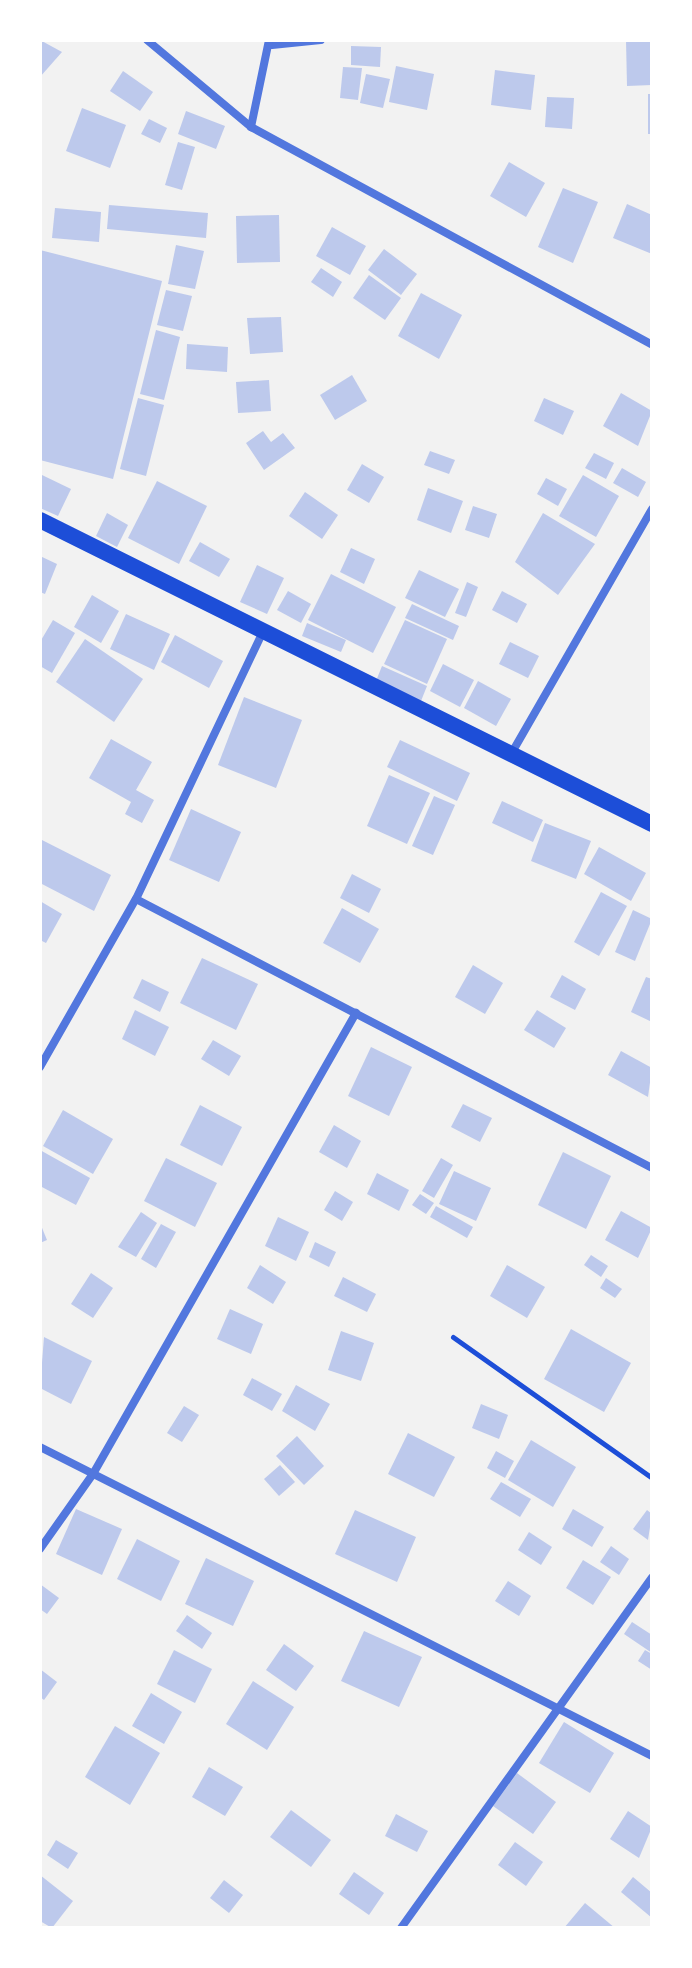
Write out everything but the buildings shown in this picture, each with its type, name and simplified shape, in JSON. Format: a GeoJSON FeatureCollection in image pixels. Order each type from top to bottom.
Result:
{"type":"FeatureCollection","features":[{"type":"Feature","properties":{"kind":"main road"},"geometry":{"type":"LineString","coordinates":[[40,520],[514,749],[652,824]]}},
{"type":"Feature","properties":{"kind":"street"},"geometry":{"type":"LineString","coordinates":[[147,40],[251,127],[652,345]]}},
{"type":"Feature","properties":{"kind":"street"},"geometry":{"type":"LineString","coordinates":[[251,127],[270,43],[321,40]]}},
{"type":"Feature","properties":{"kind":"street"},"geometry":{"type":"LineString","coordinates":[[514,749],[652,509]]}},
{"type":"Feature","properties":{"kind":"street"},"geometry":{"type":"LineString","coordinates":[[40,1067],[136,899],[265,629]]}},
{"type":"Feature","properties":{"kind":"street"},"geometry":{"type":"LineString","coordinates":[[136,899],[652,1168]]}},
{"type":"Feature","properties":{"kind":"street"},"geometry":{"type":"LineString","coordinates":[[40,1549],[93,1474],[356,1013]]}},
{"type":"Feature","properties":{"kind":"street"},"geometry":{"type":"LineString","coordinates":[[40,1447],[652,1756]]}},
{"type":"Feature","properties":{"kind":"street"},"geometry":{"type":"LineString","coordinates":[[401,1928],[562,1710],[652,1578]]}},
{"type":"Feature","properties":{"kind":"path"},"geometry":{"type":"LineString","coordinates":[[453,1337],[652,1478]]}}]}
